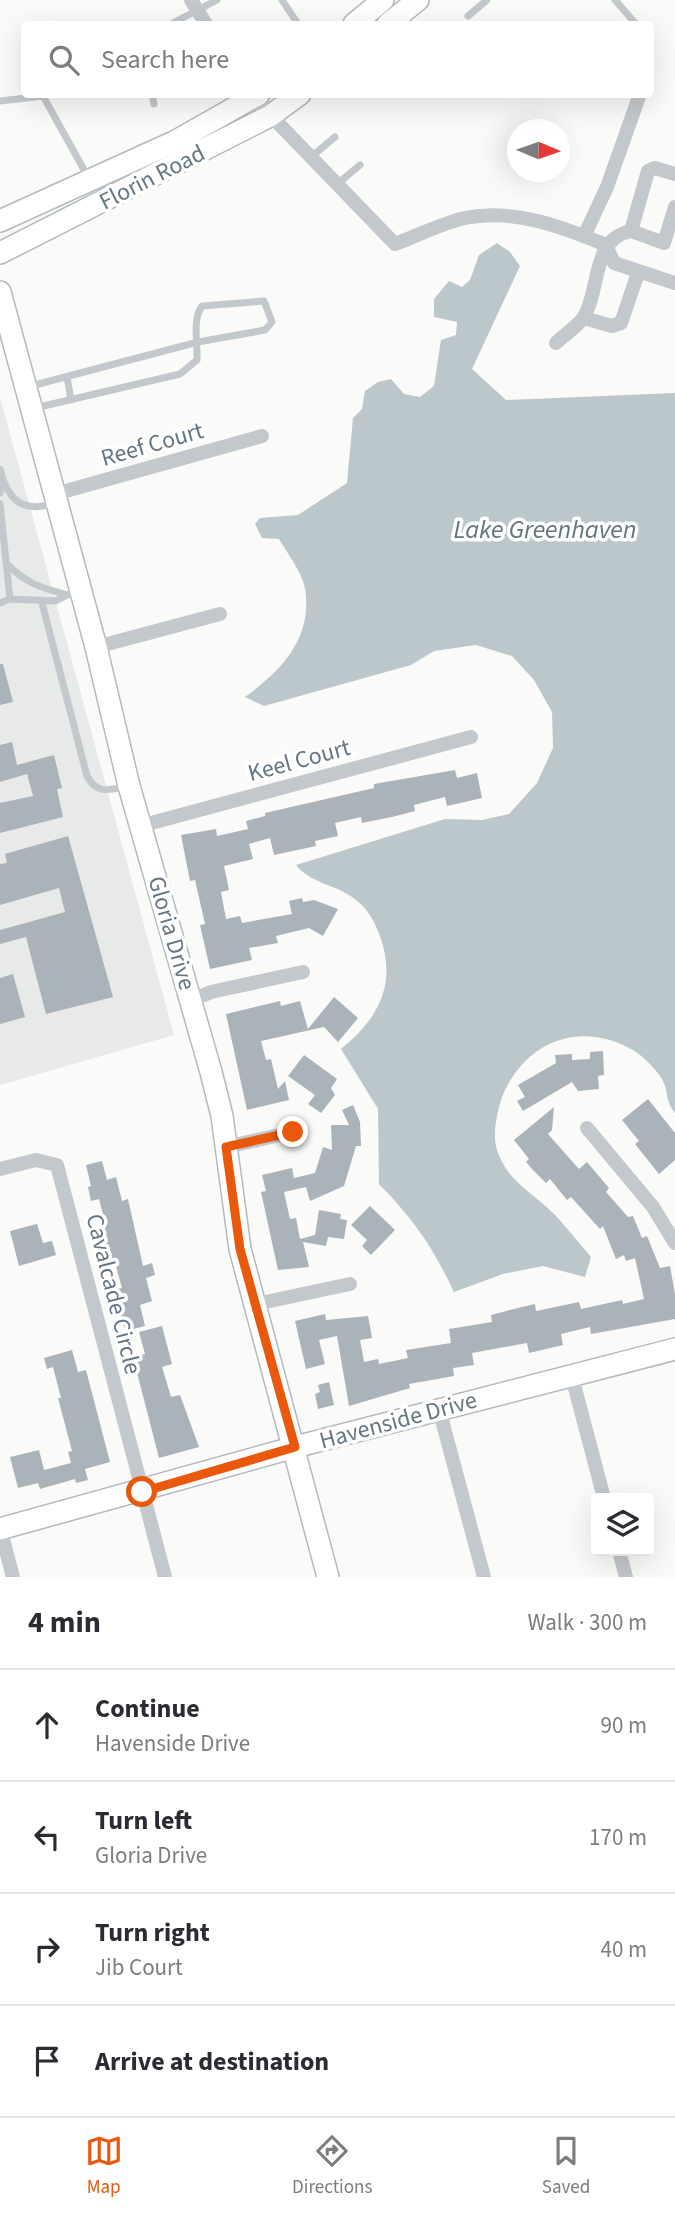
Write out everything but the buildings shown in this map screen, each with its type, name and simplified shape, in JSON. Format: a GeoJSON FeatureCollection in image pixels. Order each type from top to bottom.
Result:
{"type":"FeatureCollection","features":[{"type":"Feature","properties":{"kind":"street"},"geometry":{"type":"LineString","coordinates":[[358,21],[383,0]]}},
{"type":"Feature","properties":{"kind":"street"},"geometry":{"type":"LineString","coordinates":[[392,21],[418,0]]}},
{"type":"Feature","properties":{"kind":"street"},"geometry":{"type":"LineString","coordinates":[[194,5],[204,21]]}},
{"type":"Feature","properties":{"kind":"street","name":"Florin Road"},"geometry":{"type":"LineString","coordinates":[[0,221],[176,141],[251,98]]}},
{"type":"Feature","properties":{"kind":"street"},"geometry":{"type":"LineString","coordinates":[[256,98],[395,244],[465,218],[511,215],[606,245],[614,263],[675,284]]}},
{"type":"Feature","properties":{"kind":"street","name":"Florin Road"},"geometry":{"type":"LineString","coordinates":[[0,253],[270,116],[295,98]]}},
{"type":"Feature","properties":{"kind":"street"},"geometry":{"type":"LineString","coordinates":[[584,236],[607,187],[639,98]]}},
{"type":"Feature","properties":{"kind":"street"},"geometry":{"type":"LineString","coordinates":[[631,231],[648,171],[655,168],[675,174]]}},
{"type":"Feature","properties":{"kind":"street"},"geometry":{"type":"LineString","coordinates":[[556,343],[584,317],[606,245],[617,233],[631,231],[670,244],[675,207]]}},
{"type":"Feature","properties":{"kind":"street"},"geometry":{"type":"LineString","coordinates":[[584,317],[612,326],[621,323],[638,273]]}},
{"type":"Feature","properties":{"kind":"street","name":"Gloria Drive"},"geometry":{"type":"LineString","coordinates":[[0,292],[56,499],[72,591],[96,647],[129,786],[192,1000],[222,1116],[240,1249],[328,1577]]}},
{"type":"Feature","properties":{"kind":"street","name":"Reef Court"},"geometry":{"type":"LineString","coordinates":[[56,499],[262,436]]}},
{"type":"Feature","properties":{"kind":"street"},"geometry":{"type":"LineString","coordinates":[[96,647],[220,614]]}},
{"type":"Feature","properties":{"kind":"street","name":"Keel Court"},"geometry":{"type":"LineString","coordinates":[[140,826],[471,737]]}},
{"type":"Feature","properties":{"kind":"street"},"geometry":{"type":"LineString","coordinates":[[192,1000],[211,992],[303,972]]}},
{"type":"Feature","properties":{"kind":"street"},"geometry":{"type":"LineString","coordinates":[[587,1128],[653,1207],[675,1243]]}},
{"type":"Feature","properties":{"kind":"street"},"geometry":{"type":"LineString","coordinates":[[226,1147],[293,1132]]}},
{"type":"Feature","properties":{"kind":"street","name":"Cavalcade Circle"},"geometry":{"type":"LineString","coordinates":[[0,1169],[36,1160],[57,1165],[142,1492]]}},
{"type":"Feature","properties":{"kind":"street"},"geometry":{"type":"LineString","coordinates":[[256,1304],[350,1284]]}},
{"type":"Feature","properties":{"kind":"street","name":"Havenside Drive"},"geometry":{"type":"LineString","coordinates":[[0,1529],[142,1492],[295,1447],[675,1349]]}},
{"type":"Feature","properties":{"kind":"street"},"geometry":{"type":"LineString","coordinates":[[572,1377],[603,1493]]}},
{"type":"Feature","properties":{"kind":"street"},"geometry":{"type":"LineString","coordinates":[[439,1409],[484,1577]]}},
{"type":"Feature","properties":{"kind":"street"},"geometry":{"type":"LineString","coordinates":[[142,1492],[164,1577]]}},
{"type":"Feature","properties":{"kind":"street"},"geometry":{"type":"LineString","coordinates":[[0,1529],[13,1577]]}},
{"type":"Feature","properties":{"kind":"street"},"geometry":{"type":"LineString","coordinates":[[620,1556],[626,1577]]}},
{"type":"Feature","properties":{"kind":"lane"},"geometry":{"type":"LineString","coordinates":[[175,21],[194,5],[217,0]]}},
{"type":"Feature","properties":{"kind":"lane"},"geometry":{"type":"LineString","coordinates":[[282,0],[296,21]]}},
{"type":"Feature","properties":{"kind":"lane"},"geometry":{"type":"LineString","coordinates":[[468,16],[487,0]]}},
{"type":"Feature","properties":{"kind":"lane"},"geometry":{"type":"LineString","coordinates":[[615,0],[633,21]]}},
{"type":"Feature","properties":{"kind":"lane"},"geometry":{"type":"LineString","coordinates":[[0,101],[26,98]]}},
{"type":"Feature","properties":{"kind":"lane"},"geometry":{"type":"LineString","coordinates":[[44,98],[90,181]]}},
{"type":"Feature","properties":{"kind":"lane"},"geometry":{"type":"LineString","coordinates":[[153,98],[155,104]]}},
{"type":"Feature","properties":{"kind":"lane"},"geometry":{"type":"LineString","coordinates":[[310,158],[335,137]]}},
{"type":"Feature","properties":{"kind":"lane"},"geometry":{"type":"LineString","coordinates":[[337,184],[360,165]]}},
{"type":"Feature","properties":{"kind":"lane"},"geometry":{"type":"LineString","coordinates":[[26,387],[198,342],[265,330],[272,322],[264,301],[202,306],[197,313],[198,342],[197,360],[180,374],[32,408]]}},
{"type":"Feature","properties":{"kind":"lane"},"geometry":{"type":"LineString","coordinates":[[67,377],[71,400]]}},
{"type":"Feature","properties":{"kind":"lane"},"geometry":{"type":"LineString","coordinates":[[0,468],[9,495],[23,507],[37,509],[56,499]]}},
{"type":"Feature","properties":{"kind":"lane"},"geometry":{"type":"LineString","coordinates":[[0,493],[3,480]]}},
{"type":"Feature","properties":{"kind":"lane"},"geometry":{"type":"LineString","coordinates":[[0,503],[10,599]]}},
{"type":"Feature","properties":{"kind":"lane"},"geometry":{"type":"LineString","coordinates":[[8,565],[22,579],[37,588],[72,591]]}},
{"type":"Feature","properties":{"kind":"lane"},"geometry":{"type":"LineString","coordinates":[[0,603],[10,599],[42,603],[55,601],[72,591]]}},
{"type":"Feature","properties":{"kind":"lane"},"geometry":{"type":"LineString","coordinates":[[42,603],[86,776],[92,786],[103,792],[129,786]]}},
{"type":"Feature","properties":{"kind":"shaded area"},"geometry":{"type":"Polygon","coordinates":[[[0,397],[174,1035],[0,1085],[0,397]]]}},
{"type":"Feature","properties":{"kind":"water","name":"Lake Greenhaven"},"geometry":{"type":"Polygon","coordinates":[[[497,243],[510,252],[520,266],[472,369],[506,400],[675,393],[675,1113],[657,1072],[636,1052],[616,1042],[596,1037],[576,1037],[541,1049],[525,1061],[512,1077],[502,1097],[495,1130],[497,1150],[514,1179],[556,1216],[591,1257],[585,1277],[543,1266],[503,1274],[454,1292],[422,1235],[379,1184],[378,1109],[341,1049],[366,1025],[381,999],[386,970],[380,936],[362,905],[345,893],[308,876],[296,865],[445,819],[482,820],[509,814],[537,783],[553,748],[552,712],[534,680],[512,656],[476,645],[434,651],[411,665],[264,706],[245,697],[271,676],[292,651],[304,622],[306,606],[305,588],[290,556],[279,539],[262,538],[255,524],[260,518],[298,515],[347,483],[353,418],[362,409],[365,391],[378,382],[391,379],[404,394],[420,397],[434,386],[441,340],[456,335],[457,322],[434,317],[434,299],[449,281],[462,287],[470,280],[479,255],[497,243]]]}},
{"type":"Feature","properties":{"kind":"route"},"geometry":{"type":"LineString","coordinates":[[142,1492],[295,1447],[240,1249],[226,1147],[293,1132]]}}]}
